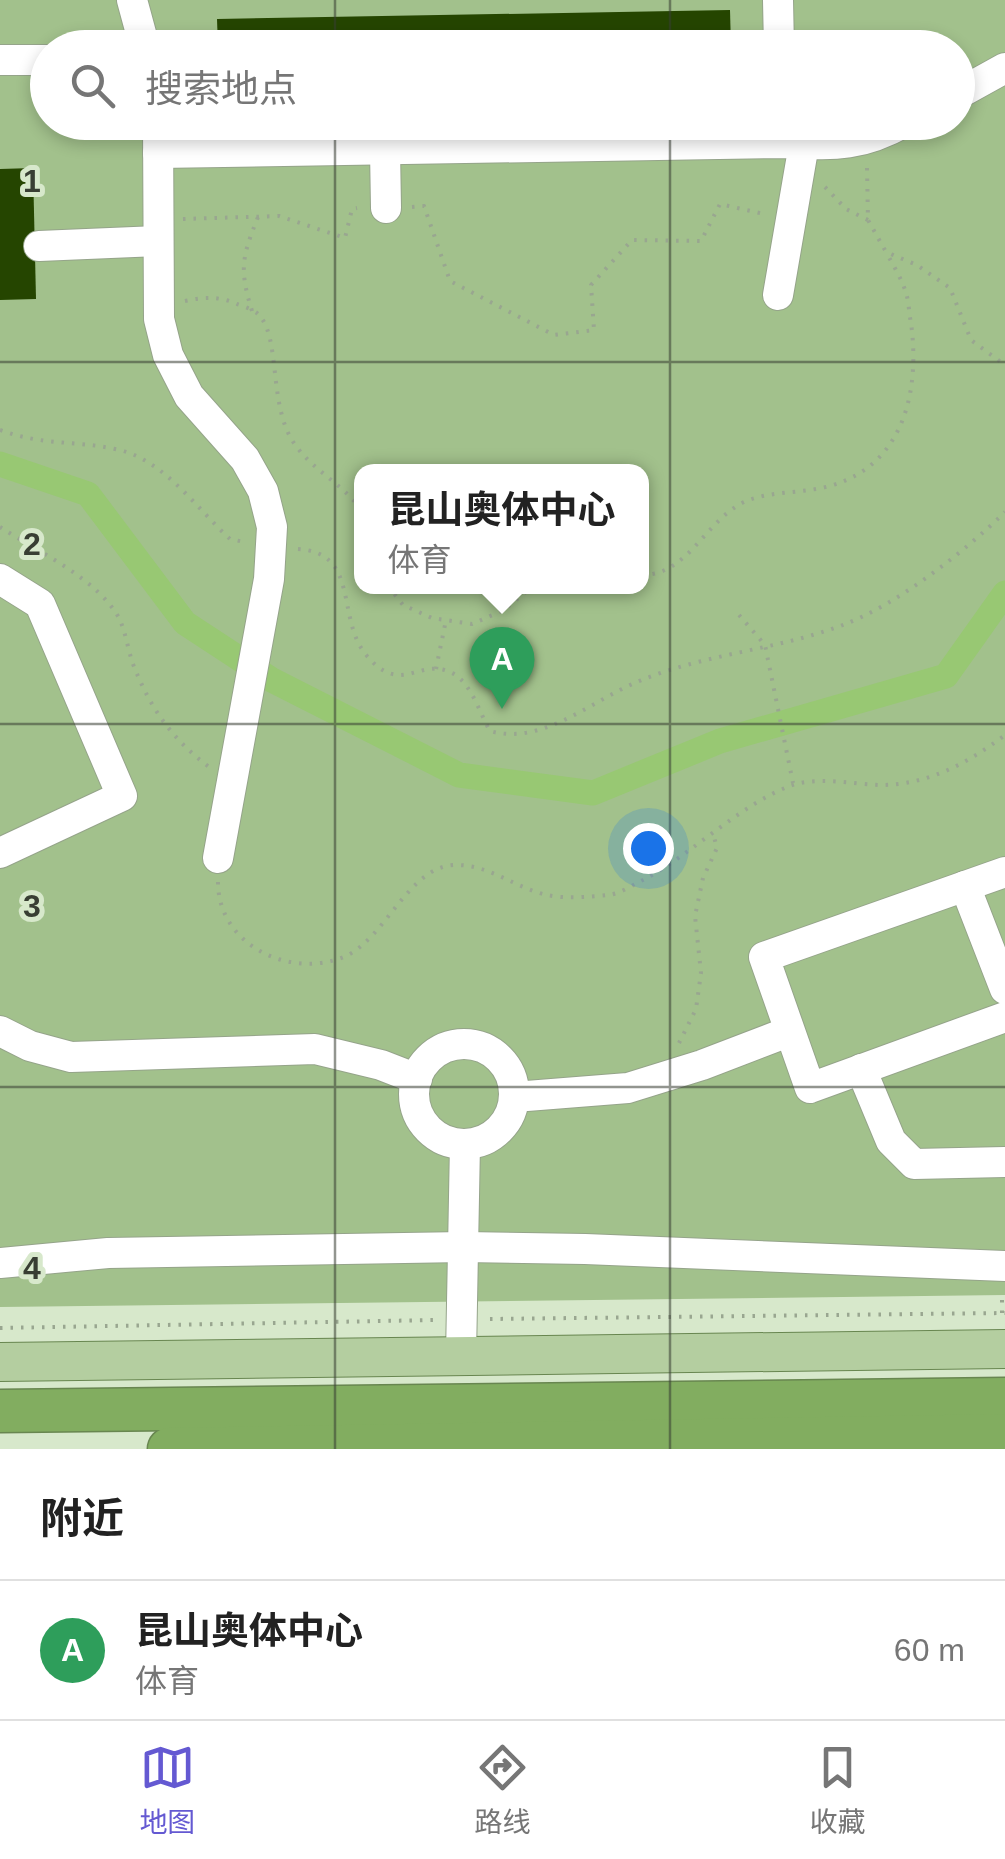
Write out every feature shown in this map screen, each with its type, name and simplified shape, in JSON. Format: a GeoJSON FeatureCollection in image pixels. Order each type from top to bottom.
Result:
{"type":"FeatureCollection","features":[{"type":"Feature","properties":{"kind":"highway"},"geometry":{"type":"LineString","coordinates":[[0,1413],[1005,1399]]}},
{"type":"Feature","properties":{"kind":"highway"},"geometry":{"type":"LineString","coordinates":[[638,1442],[1005,1407]]}},
{"type":"Feature","properties":{"kind":"highway"},"geometry":{"type":"LineString","coordinates":[[0,1413],[360,1446]]}},
{"type":"Feature","properties":{"kind":"highway"},"geometry":{"type":"LineString","coordinates":[[169,1449],[1005,1436]]}},
{"type":"Feature","properties":{"kind":"main road"},"geometry":{"type":"LineString","coordinates":[[0,1362],[462,1338],[1005,1350]]}},
{"type":"Feature","properties":{"kind":"lane"},"geometry":{"type":"LineString","coordinates":[[132,0],[140,30]]}},
{"type":"Feature","properties":{"kind":"lane"},"geometry":{"type":"LineString","coordinates":[[778,0],[779,30]]}},
{"type":"Feature","properties":{"kind":"lane"},"geometry":{"type":"LineString","coordinates":[[0,60],[30,60]]}},
{"type":"Feature","properties":{"kind":"lane"},"geometry":{"type":"LineString","coordinates":[[975,85],[1005,68]]}},
{"type":"Feature","properties":{"kind":"lane"},"geometry":{"type":"LineString","coordinates":[[158,140],[159,320],[168,355],[189,396],[244,459],[263,491],[272,527],[269,580],[218,858]]}},
{"type":"Feature","properties":{"kind":"lane"},"geometry":{"type":"LineString","coordinates":[[158,154],[831,145],[866,141]]}},
{"type":"Feature","properties":{"kind":"lane"},"geometry":{"type":"LineString","coordinates":[[778,295],[791,220],[792,143]]}},
{"type":"Feature","properties":{"kind":"lane"},"geometry":{"type":"LineString","coordinates":[[385,150],[386,208]]}},
{"type":"Feature","properties":{"kind":"lane"},"geometry":{"type":"LineString","coordinates":[[40,246],[158,231]]}},
{"type":"Feature","properties":{"kind":"lane"},"geometry":{"type":"LineString","coordinates":[[0,579],[40,604],[122,796],[0,853]]}},
{"type":"Feature","properties":{"kind":"lane"},"geometry":{"type":"LineString","coordinates":[[1005,872],[764,957],[810,1088],[1005,1017]]}},
{"type":"Feature","properties":{"kind":"lane"},"geometry":{"type":"LineString","coordinates":[[965,886],[1005,989]]}},
{"type":"Feature","properties":{"kind":"lane"},"geometry":{"type":"LineString","coordinates":[[0,1031],[30,1046],[71,1057],[314,1049],[381,1065],[418,1079]]}},
{"type":"Feature","properties":{"kind":"lane"},"geometry":{"type":"LineString","coordinates":[[514,1096],[628,1088],[788,1032]]}},
{"type":"Feature","properties":{"kind":"lane"},"geometry":{"type":"LineString","coordinates":[[461,1044],[493,1053],[505,1065],[514,1096],[502,1127],[490,1137],[466,1144],[443,1140],[420,1118],[415,1103],[418,1079],[431,1057],[444,1048],[461,1044]]}},
{"type":"Feature","properties":{"kind":"lane"},"geometry":{"type":"LineString","coordinates":[[860,1069],[891,1141],[914,1164],[1005,1162]]}},
{"type":"Feature","properties":{"kind":"lane"},"geometry":{"type":"LineString","coordinates":[[462,1338],[466,1144]]}},
{"type":"Feature","properties":{"kind":"lane"},"geometry":{"type":"LineString","coordinates":[[0,1263],[108,1253],[464,1247],[585,1248],[1005,1266]]}},
{"type":"Feature","properties":{"kind":"path"},"geometry":{"type":"LineString","coordinates":[[649,574],[660,575],[687,554],[724,515],[745,502],[837,484],[874,464],[898,436],[912,392],[914,345],[907,294],[868,220],[866,141]]}},
{"type":"Feature","properties":{"kind":"path"},"geometry":{"type":"LineString","coordinates":[[792,143],[846,208],[868,220]]}},
{"type":"Feature","properties":{"kind":"path"},"geometry":{"type":"LineString","coordinates":[[158,231],[279,216],[345,238],[352,208],[424,206],[450,280],[554,335],[594,330],[591,285],[632,240],[701,241],[720,204],[791,220]]}},
{"type":"Feature","properties":{"kind":"path"},"geometry":{"type":"LineString","coordinates":[[252,311],[244,284],[243,254],[258,217]]}},
{"type":"Feature","properties":{"kind":"path"},"geometry":{"type":"LineString","coordinates":[[886,252],[917,265],[950,288],[971,340],[1005,364]]}},
{"type":"Feature","properties":{"kind":"path"},"geometry":{"type":"LineString","coordinates":[[159,320],[183,302],[207,296],[258,314],[271,340],[279,411],[295,445],[354,498]]}},
{"type":"Feature","properties":{"kind":"path"},"geometry":{"type":"LineString","coordinates":[[0,430],[32,442],[118,449],[162,471],[230,540],[318,550],[338,566],[358,645],[377,668],[398,677],[436,670],[451,672],[464,683],[490,732],[510,737],[587,711],[637,682],[844,624],[912,587],[975,541],[1005,512]]}},
{"type":"Feature","properties":{"kind":"path"},"geometry":{"type":"LineString","coordinates":[[0,527],[96,589],[119,619],[133,665],[156,714],[181,746],[210,767],[233,769]]}},
{"type":"Feature","properties":{"kind":"path"},"geometry":{"type":"LineString","coordinates":[[394,594],[403,605],[446,620],[472,624],[504,610],[523,594]]}},
{"type":"Feature","properties":{"kind":"path"},"geometry":{"type":"LineString","coordinates":[[739,615],[764,646],[793,784]]}},
{"type":"Feature","properties":{"kind":"path"},"geometry":{"type":"LineString","coordinates":[[436,670],[446,620]]}},
{"type":"Feature","properties":{"kind":"path"},"geometry":{"type":"LineString","coordinates":[[218,858],[218,892],[226,918],[246,944],[277,960],[315,964],[347,955],[374,936],[420,880],[450,865],[481,868],[548,896],[614,894],[650,876],[765,798],[793,784],[884,785],[923,779],[957,768],[1005,736]]}},
{"type":"Feature","properties":{"kind":"path"},"geometry":{"type":"LineString","coordinates":[[647,1082],[680,1042],[696,1009],[701,973],[695,916],[703,878],[717,848],[713,835]]}},
{"type":"Feature","properties":{"kind":"path"},"geometry":{"type":"LineString","coordinates":[[0,1328],[462,1338],[1005,1313]]}},
{"type":"Feature","properties":{"kind":"green space"},"geometry":{"type":"Polygon","coordinates":[[[0,0],[1005,0],[1005,1295],[0,1307],[0,0]]]}},
{"type":"Feature","properties":{"kind":"building"},"geometry":{"type":"Polygon","coordinates":[[[730,10],[731,30],[217,30],[217,19],[730,10]]]}},
{"type":"Feature","properties":{"kind":"building"},"geometry":{"type":"Polygon","coordinates":[[[33,168],[36,299],[0,300],[0,169],[33,168]]]}},
{"type":"Feature","properties":{"kind":"waterway"},"geometry":{"type":"LineString","coordinates":[[0,464],[88,494],[185,623],[272,680],[459,775],[593,793],[720,741],[946,676],[1005,593]]}},
{"type":"Feature","properties":{"kind":"place","name":"昆山奥体中心"},"geometry":{"type":"Point","coordinates":[502,709]}}]}
